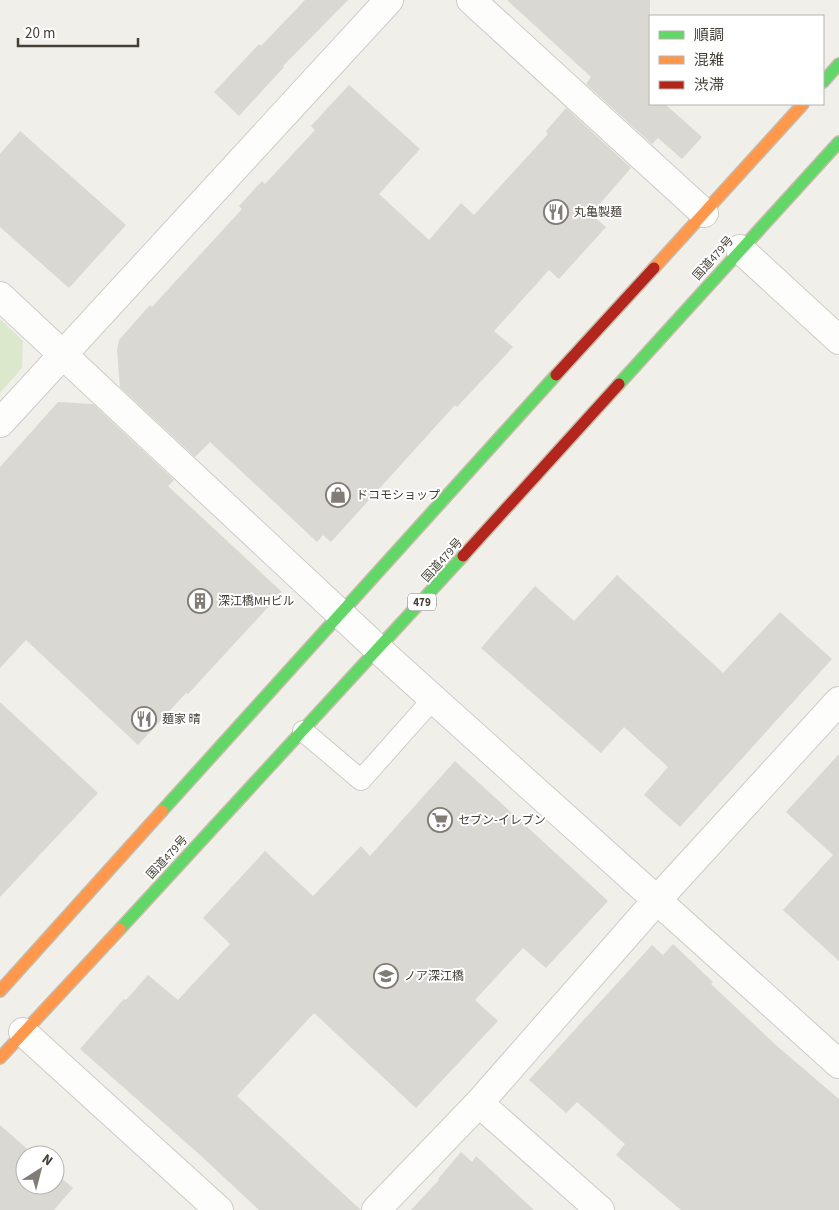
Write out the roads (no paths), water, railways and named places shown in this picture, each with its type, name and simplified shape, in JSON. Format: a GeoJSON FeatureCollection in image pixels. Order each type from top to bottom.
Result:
{"type":"FeatureCollection","features":[{"type":"Feature","properties":{"kind":"highway"},"geometry":{"type":"LineString","coordinates":[[824,81],[839,64]]}},
{"type":"Feature","properties":{"kind":"highway"},"geometry":{"type":"LineString","coordinates":[[0,991],[340,612],[802,105]]}},
{"type":"Feature","properties":{"kind":"highway","name":"国道479号"},"geometry":{"type":"LineString","coordinates":[[0,1058],[512,504],[740,249],[839,142]]}},
{"type":"Feature","properties":{"kind":"street"},"geometry":{"type":"LineString","coordinates":[[0,423],[389,0]]}},
{"type":"Feature","properties":{"kind":"street"},"geometry":{"type":"LineString","coordinates":[[471,0],[704,213]]}},
{"type":"Feature","properties":{"kind":"street"},"geometry":{"type":"LineString","coordinates":[[740,249],[839,340]]}},
{"type":"Feature","properties":{"kind":"street"},"geometry":{"type":"LineString","coordinates":[[0,296],[340,612],[378,650],[839,1064]]}},
{"type":"Feature","properties":{"kind":"street"},"geometry":{"type":"LineString","coordinates":[[376,1210],[479,1102],[656,901],[839,701]]}},
{"type":"Feature","properties":{"kind":"street"},"geometry":{"type":"LineString","coordinates":[[23,1032],[219,1210]]}},
{"type":"Feature","properties":{"kind":"street"},"geometry":{"type":"LineString","coordinates":[[479,1102],[600,1210]]}},
{"type":"Feature","properties":{"kind":"lane"},"geometry":{"type":"LineString","coordinates":[[303,731],[361,780],[433,699]]}},
{"type":"Feature","properties":{"kind":"place","name":"丸亀製麺"},"geometry":{"type":"Point","coordinates":[556,212]}},
{"type":"Feature","properties":{"kind":"place","name":"ドコモショップ"},"geometry":{"type":"Point","coordinates":[338,495]}},
{"type":"Feature","properties":{"kind":"place","name":"深江橋MHビル"},"geometry":{"type":"Point","coordinates":[200,601]}},
{"type":"Feature","properties":{"kind":"place","name":"麺家 晴"},"geometry":{"type":"Point","coordinates":[144,719]}},
{"type":"Feature","properties":{"kind":"place","name":"セブン-イレブン"},"geometry":{"type":"Point","coordinates":[440,820]}},
{"type":"Feature","properties":{"kind":"place","name":"ノア深江橋"},"geometry":{"type":"Point","coordinates":[386,976]}}]}
